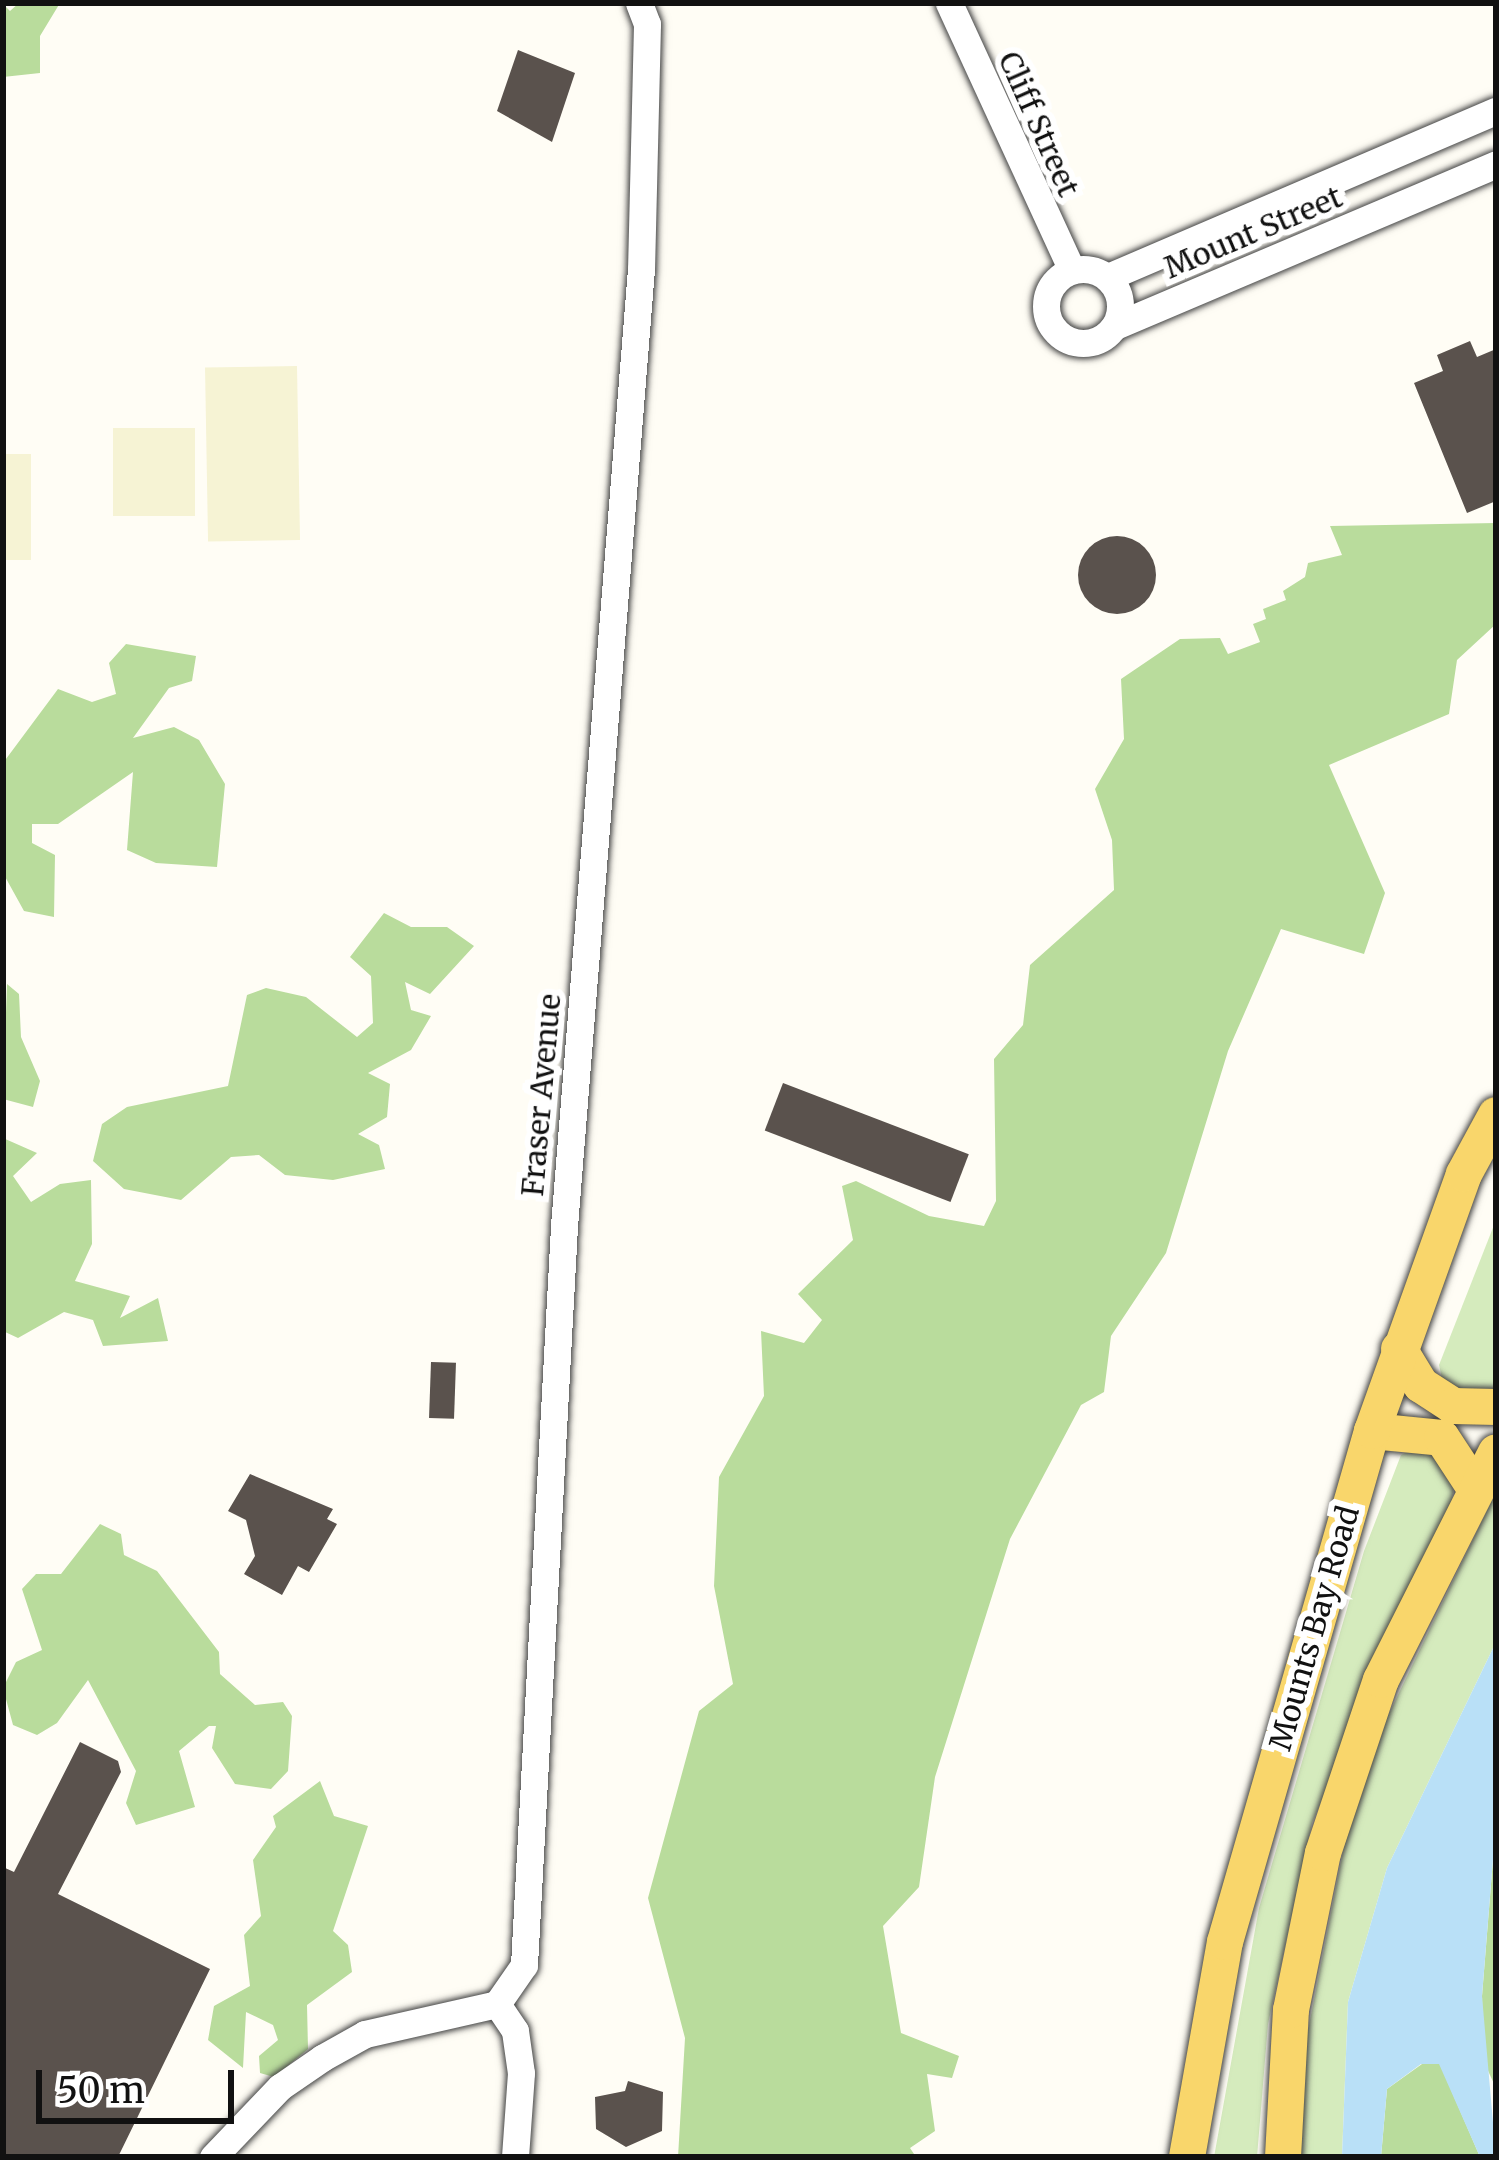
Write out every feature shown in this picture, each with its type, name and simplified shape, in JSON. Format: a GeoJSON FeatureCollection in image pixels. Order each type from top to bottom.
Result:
{"type":"FeatureCollection","features":[{"type":"Feature","properties":{"kind":"main road","name":"Mounts Bay Road"},"geometry":{"type":"LineString","coordinates":[[1187,2157],[1225,1942],[1372,1431],[1464,1174],[1496,1115]]}},
{"type":"Feature","properties":{"kind":"main road"},"geometry":{"type":"LineString","coordinates":[[1399,1349],[1421,1385],[1453,1406],[1496,1407]]}},
{"type":"Feature","properties":{"kind":"main road"},"geometry":{"type":"LineString","coordinates":[[1372,1431],[1442,1438],[1476,1490]]}},
{"type":"Feature","properties":{"kind":"main road"},"geometry":{"type":"LineString","coordinates":[[1283,2157],[1291,2010],[1323,1853],[1382,1680],[1496,1452]]}},
{"type":"Feature","properties":{"kind":"street","name":"Cliff Street"},"geometry":{"type":"LineString","coordinates":[[949,3],[1072,270]]}},
{"type":"Feature","properties":{"kind":"street","name":"Fraser Avenue"},"geometry":{"type":"LineString","coordinates":[[496,2004],[524,1965],[564,1226],[641,270],[649,10]]}},
{"type":"Feature","properties":{"kind":"street","name":"Mount Street"},"geometry":{"type":"LineString","coordinates":[[1108,277],[1496,110]]}},
{"type":"Feature","properties":{"kind":"street"},"geometry":{"type":"LineString","coordinates":[[1397,153],[1416,199]]}},
{"type":"Feature","properties":{"kind":"street","name":"Mount Street"},"geometry":{"type":"LineString","coordinates":[[1115,326],[1496,164]]}},
{"type":"Feature","properties":{"kind":"street"},"geometry":{"type":"LineString","coordinates":[[1072,270],[1108,277],[1120,300],[1115,326],[1075,342],[1051,324],[1048,292],[1072,270]]}},
{"type":"Feature","properties":{"kind":"street"},"geometry":{"type":"LineString","coordinates":[[213,2157],[280,2087],[365,2034],[496,2004],[514,2031],[521,2073],[515,2157]]}},
{"type":"Feature","properties":{"kind":"shaded area"},"geometry":{"type":"Polygon","coordinates":[[[297,366],[300,540],[208,542],[205,368],[297,366]]]}},
{"type":"Feature","properties":{"kind":"shaded area"},"geometry":{"type":"Polygon","coordinates":[[[113,428],[195,428],[195,516],[113,516],[113,428]]]}},
{"type":"Feature","properties":{"kind":"shaded area"},"geometry":{"type":"Polygon","coordinates":[[[3,454],[31,454],[31,560],[3,560],[3,454]]]}},
{"type":"Feature","properties":{"kind":"green space"},"geometry":{"type":"Polygon","coordinates":[[[19,3],[60,3],[40,36],[40,73],[3,77],[3,4],[10,11],[19,3]]]}},
{"type":"Feature","properties":{"kind":"green space"},"geometry":{"type":"Polygon","coordinates":[[[1496,523],[1496,624],[1457,660],[1449,714],[1329,765],[1385,893],[1364,954],[1281,929],[1228,1051],[1166,1253],[1111,1336],[1104,1392],[1081,1405],[1010,1539],[935,1777],[919,1887],[883,1926],[901,2033],[959,2056],[952,2078],[927,2074],[935,2131],[910,2148],[916,2157],[678,2157],[685,2038],[648,1898],[699,1711],[733,1684],[714,1586],[719,1477],[764,1396],[761,1331],[804,1343],[822,1320],[798,1294],[853,1240],[842,1186],[856,1181],[929,1216],[984,1226],[996,1201],[994,1059],[1023,1025],[1030,965],[1114,890],[1112,840],[1095,789],[1124,739],[1121,679],[1180,639],[1220,638],[1228,654],[1260,642],[1253,624],[1266,619],[1263,609],[1286,600],[1283,591],[1305,577],[1308,563],[1342,555],[1330,526],[1496,523]]]}},
{"type":"Feature","properties":{"kind":"green space"},"geometry":{"type":"Polygon","coordinates":[[[126,644],[196,656],[192,681],[169,688],[133,738],[174,727],[199,740],[225,784],[217,867],[156,863],[127,850],[133,772],[58,824],[32,824],[32,843],[55,855],[54,917],[24,911],[3,873],[3,763],[58,689],[92,702],[116,694],[109,663],[126,644]]]}},
{"type":"Feature","properties":{"kind":"green space"},"geometry":{"type":"Polygon","coordinates":[[[384,913],[411,927],[447,927],[474,946],[430,994],[405,982],[411,1010],[431,1016],[411,1050],[368,1073],[390,1084],[387,1117],[358,1134],[379,1145],[385,1169],[333,1180],[285,1175],[259,1155],[231,1157],[181,1200],[124,1189],[93,1161],[102,1124],[127,1107],[228,1086],[247,995],[266,988],[306,997],[357,1037],[373,1023],[371,976],[350,957],[384,913]]]}},
{"type":"Feature","properties":{"kind":"green space"},"geometry":{"type":"Polygon","coordinates":[[[7,984],[19,994],[21,1037],[40,1081],[33,1107],[3,1099],[7,984]]]}},
{"type":"Feature","properties":{"kind":"green space"},"geometry":{"type":"Polygon","coordinates":[[[3,1138],[37,1153],[13,1176],[31,1202],[60,1184],[91,1180],[92,1244],[75,1281],[130,1296],[120,1318],[158,1298],[168,1341],[103,1346],[93,1320],[64,1312],[18,1338],[3,1331],[3,1138]]]}},
{"type":"Feature","properties":{"kind":"green space"},"geometry":{"type":"Polygon","coordinates":[[[1496,1220],[1496,1390],[1482,1397],[1443,1383],[1439,1365],[1496,1220]]]}},
{"type":"Feature","properties":{"kind":"green space"},"geometry":{"type":"Polygon","coordinates":[[[1417,1447],[1438,1451],[1455,1478],[1452,1500],[1312,1823],[1268,2024],[1257,2157],[1214,2157],[1259,1908],[1364,1551],[1401,1455],[1417,1447]]]}},
{"type":"Feature","properties":{"kind":"green space"},"geometry":{"type":"Polygon","coordinates":[[[1496,1492],[1496,1642],[1387,1868],[1348,2002],[1342,2157],[1296,2157],[1306,2041],[1347,1831],[1383,1726],[1496,1492]]]}},
{"type":"Feature","properties":{"kind":"green space"},"geometry":{"type":"Polygon","coordinates":[[[100,1524],[121,1534],[124,1555],[157,1571],[219,1652],[220,1674],[255,1705],[283,1702],[292,1716],[288,1771],[271,1789],[235,1784],[212,1748],[216,1726],[209,1726],[179,1751],[195,1807],[136,1825],[126,1803],[136,1771],[88,1680],[57,1723],[37,1735],[13,1725],[3,1688],[16,1662],[42,1650],[22,1589],[36,1574],[61,1574],[100,1524]]]}},
{"type":"Feature","properties":{"kind":"green space"},"geometry":{"type":"Polygon","coordinates":[[[320,1781],[334,1816],[368,1826],[333,1931],[348,1945],[352,1972],[307,2005],[308,2049],[274,2077],[260,2073],[259,2056],[278,2040],[273,2025],[246,2012],[243,2068],[208,2040],[214,2006],[250,1986],[244,1935],[261,1916],[253,1860],[276,1827],[273,1816],[320,1781]]]}},
{"type":"Feature","properties":{"kind":"green space"},"geometry":{"type":"Polygon","coordinates":[[[1496,1822],[1496,2088],[1483,2060],[1482,1996],[1496,1822]]]}},
{"type":"Feature","properties":{"kind":"green space"},"geometry":{"type":"Polygon","coordinates":[[[1422,2064],[1440,2064],[1480,2157],[1381,2157],[1387,2089],[1422,2064]]]}},
{"type":"Feature","properties":{"kind":"water"},"geometry":{"type":"Polygon","coordinates":[[[1496,1642],[1496,1822],[1482,1996],[1496,2157],[1480,2157],[1439,2064],[1421,2064],[1387,2089],[1381,2157],[1342,2157],[1348,2002],[1387,1868],[1496,1642]]]}},
{"type":"Feature","properties":{"kind":"building"},"geometry":{"type":"Polygon","coordinates":[[[518,50],[575,73],[552,142],[497,111],[518,50]]]}},
{"type":"Feature","properties":{"kind":"building"},"geometry":{"type":"Polygon","coordinates":[[[1470,341],[1477,357],[1496,349],[1496,501],[1467,513],[1414,383],[1443,371],[1437,355],[1470,341]]]}},
{"type":"Feature","properties":{"kind":"building"},"geometry":{"type":"Polygon","coordinates":[[[1117,536],[1145,547],[1156,575],[1145,603],[1117,614],[1089,603],[1078,575],[1089,547],[1117,536]]]}},
{"type":"Feature","properties":{"kind":"building"},"geometry":{"type":"Polygon","coordinates":[[[783,1083],[969,1154],[951,1202],[765,1131],[783,1083]]]}},
{"type":"Feature","properties":{"kind":"building"},"geometry":{"type":"Polygon","coordinates":[[[431,1362],[456,1363],[454,1419],[429,1418],[431,1362]]]}},
{"type":"Feature","properties":{"kind":"building"},"geometry":{"type":"Polygon","coordinates":[[[250,1474],[333,1509],[327,1519],[337,1524],[309,1572],[298,1566],[282,1595],[244,1574],[255,1556],[246,1520],[228,1511],[250,1474]]]}},
{"type":"Feature","properties":{"kind":"building"},"geometry":{"type":"Polygon","coordinates":[[[80,1742],[118,1761],[121,1772],[58,1894],[210,1969],[118,2157],[3,2157],[3,1867],[14,1872],[80,1742]]]}},
{"type":"Feature","properties":{"kind":"building"},"geometry":{"type":"Polygon","coordinates":[[[628,2081],[663,2092],[662,2131],[626,2147],[596,2129],[595,2097],[625,2091],[628,2081]]]}}]}
